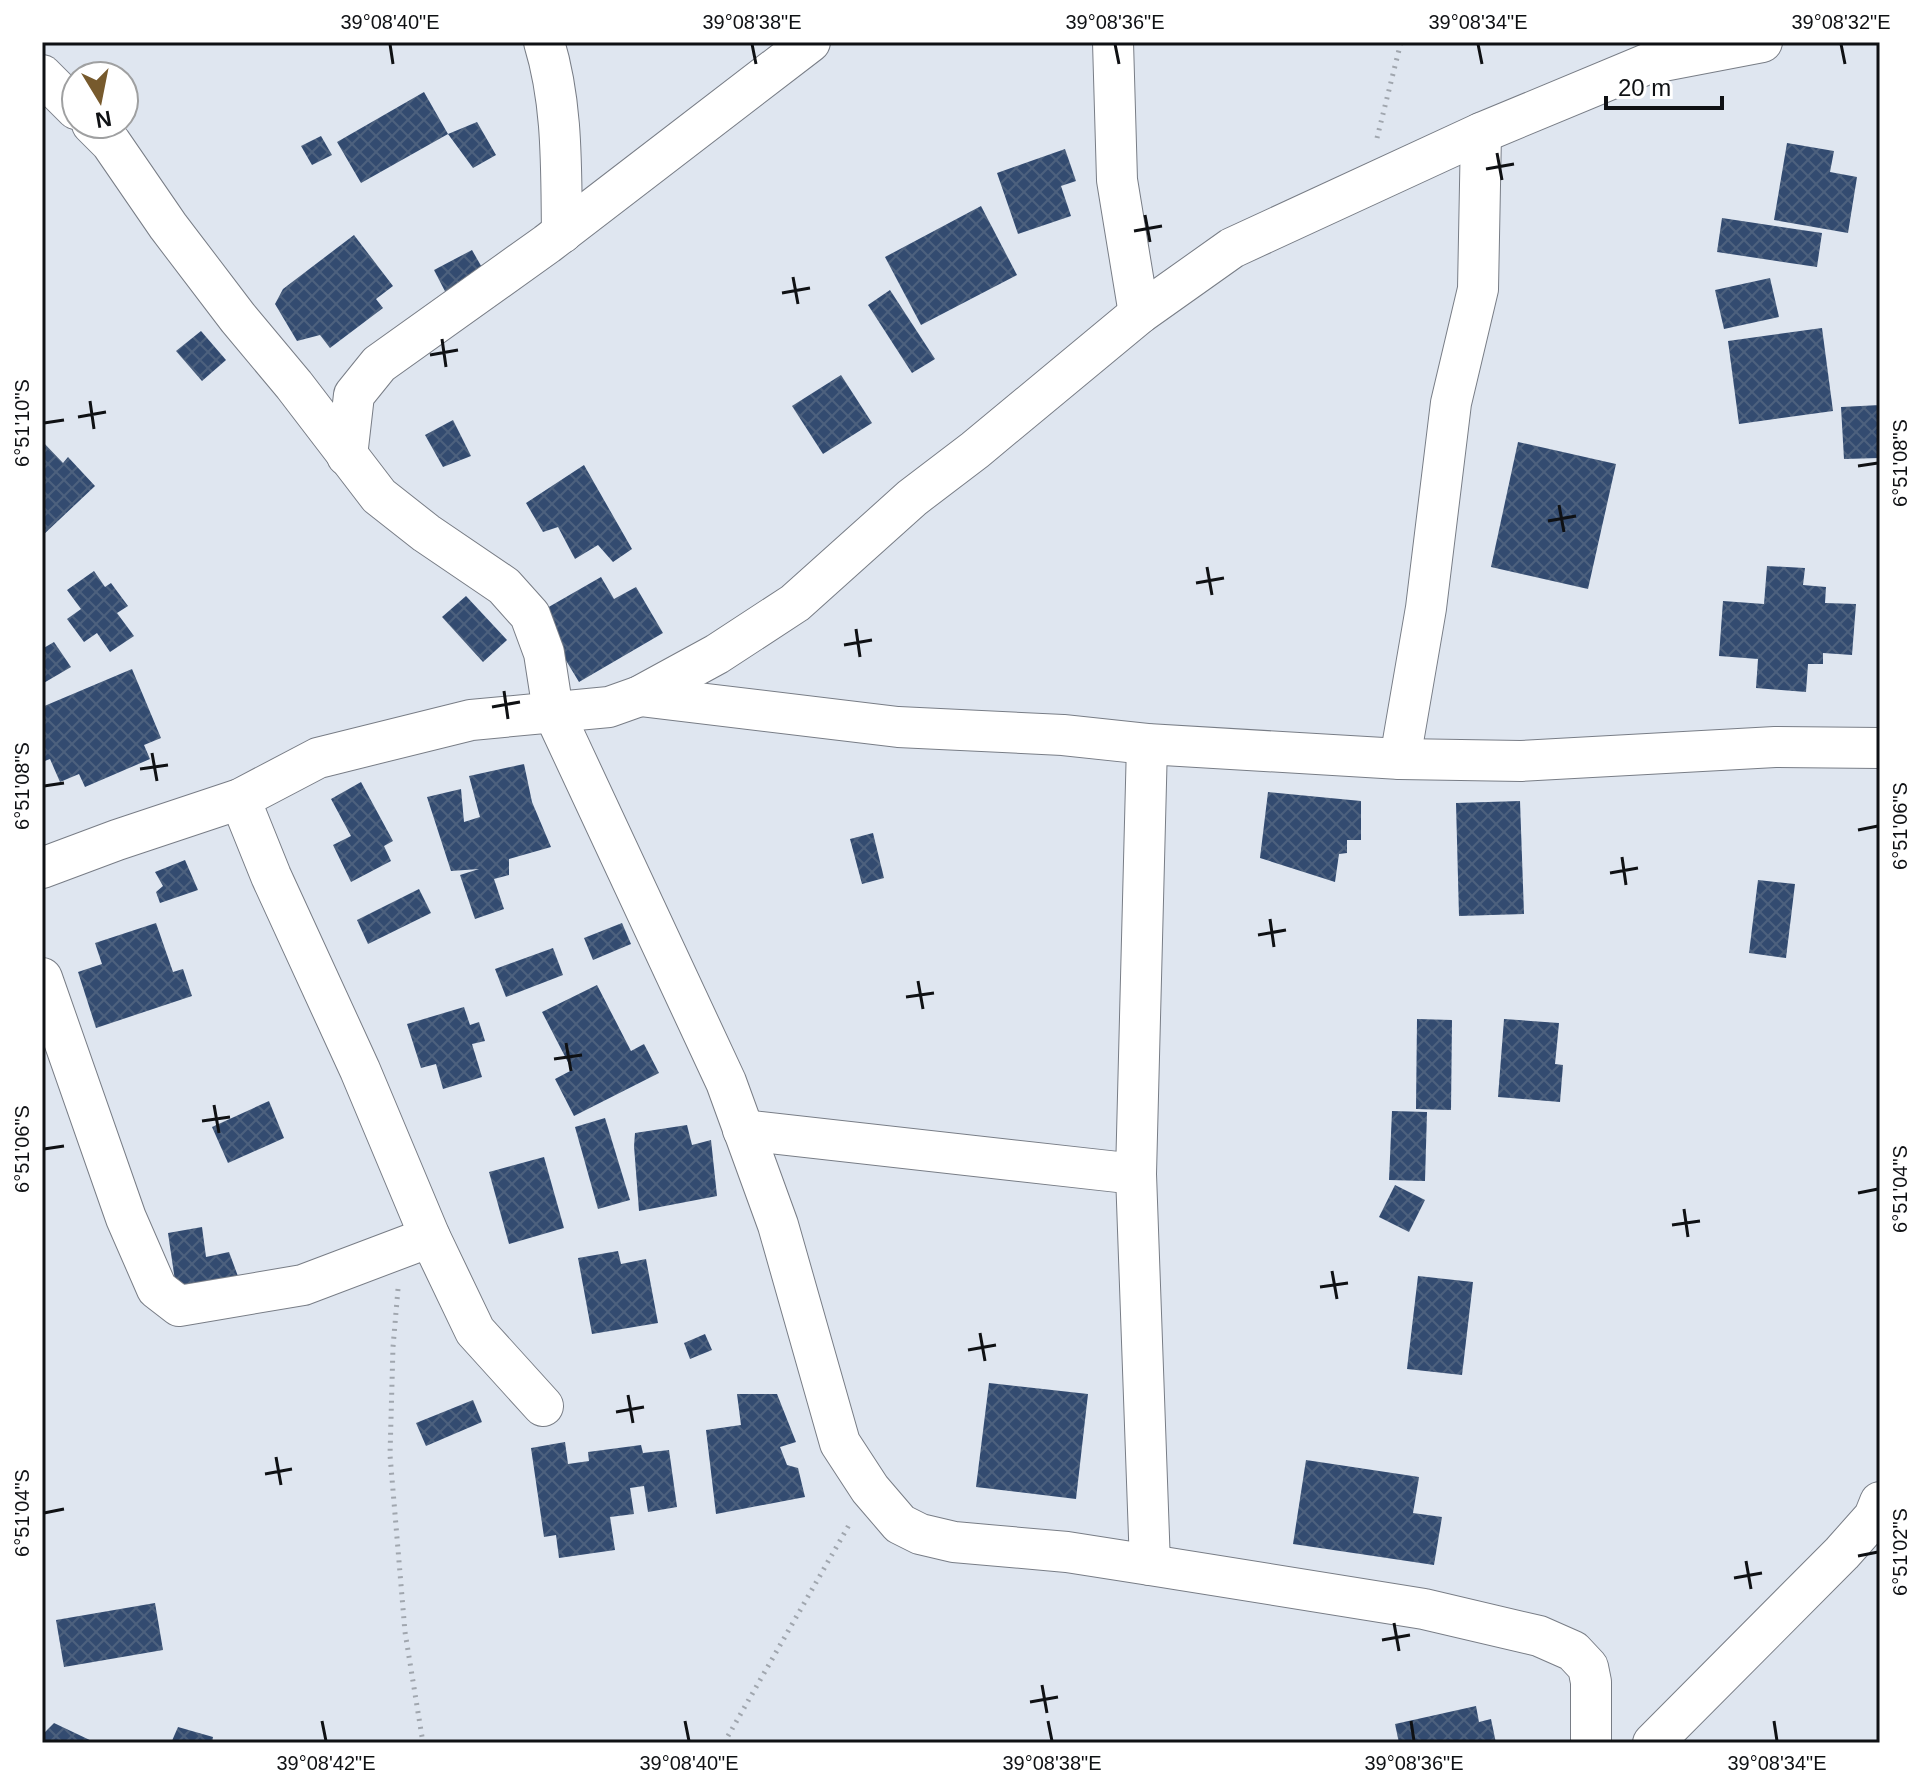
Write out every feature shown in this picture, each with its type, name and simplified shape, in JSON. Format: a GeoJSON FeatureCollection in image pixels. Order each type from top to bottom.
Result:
{"type":"FeatureCollection","features":[{"type":"Feature","properties":{"kind":"street"},"geometry":{"type":"LineString","coordinates":[[544,42],[554,74],[560,133],[562,233]]}},
{"type":"Feature","properties":{"kind":"street"},"geometry":{"type":"LineString","coordinates":[[347,456],[354,395],[379,364],[562,233],[810,42]]}},
{"type":"Feature","properties":{"kind":"street"},"geometry":{"type":"LineString","coordinates":[[1113,42],[1117,180],[1139,314]]}},
{"type":"Feature","properties":{"kind":"street"},"geometry":{"type":"LineString","coordinates":[[42,868],[240,799],[318,758],[471,720],[609,707],[640,696],[717,654],[795,603],[912,498],[1139,314],[1232,248],[1481,133],[1647,64],[1762,42]]}},
{"type":"Feature","properties":{"kind":"street"},"geometry":{"type":"LineString","coordinates":[[42,75],[60,93]]}},
{"type":"Feature","properties":{"kind":"street"},"geometry":{"type":"LineString","coordinates":[[1400,759],[1426,608],[1451,403],[1478,289],[1481,133]]}},
{"type":"Feature","properties":{"kind":"street"},"geometry":{"type":"LineString","coordinates":[[108,140],[168,226],[379,496],[426,533],[504,586],[530,615],[544,653],[553,711],[726,1082],[778,1225],[840,1443],[870,1489],[900,1524],[920,1534],[954,1542],[1067,1552],[1424,1609],[1539,1636],[1573,1651],[1588,1667],[1591,1682],[1591,1743]]}},
{"type":"Feature","properties":{"kind":"street"},"geometry":{"type":"LineString","coordinates":[[640,696],[898,727],[1063,735],[1147,744],[1400,759],[1521,761],[1775,747],[1880,748]]}},
{"type":"Feature","properties":{"kind":"street"},"geometry":{"type":"LineString","coordinates":[[1147,744],[1136,1174],[1150,1565]]}},
{"type":"Feature","properties":{"kind":"street"},"geometry":{"type":"LineString","coordinates":[[240,799],[271,876],[360,1070],[416,1243],[475,1331],[543,1406]]}},
{"type":"Feature","properties":{"kind":"street"},"geometry":{"type":"LineString","coordinates":[[42,978],[126,1218],[157,1289],[179,1306],[303,1285],[416,1243]]}},
{"type":"Feature","properties":{"kind":"street"},"geometry":{"type":"LineString","coordinates":[[743,1130],[1136,1174]]}},
{"type":"Feature","properties":{"kind":"street"},"geometry":{"type":"LineString","coordinates":[[1653,1743],[1842,1553],[1874,1517],[1880,1502]]}},
{"type":"Feature","properties":{"kind":"path"},"geometry":{"type":"LineString","coordinates":[[1361,189],[1384,116],[1401,42]]}},
{"type":"Feature","properties":{"kind":"path"},"geometry":{"type":"LineString","coordinates":[[416,1243],[393,1347],[390,1455],[405,1632],[423,1743]]}},
{"type":"Feature","properties":{"kind":"path"},"geometry":{"type":"LineString","coordinates":[[724,1743],[870,1489]]}},
{"type":"Feature","properties":{"kind":"building"},"geometry":{"type":"Polygon","coordinates":[[[424,92],[448,134],[361,183],[337,142],[424,92]]]}},
{"type":"Feature","properties":{"kind":"building"},"geometry":{"type":"Polygon","coordinates":[[[477,122],[496,155],[473,168],[448,134],[477,122]]]}},
{"type":"Feature","properties":{"kind":"building"},"geometry":{"type":"Polygon","coordinates":[[[321,136],[332,155],[312,165],[301,146],[321,136]]]}},
{"type":"Feature","properties":{"kind":"building"},"geometry":{"type":"Polygon","coordinates":[[[1787,143],[1834,151],[1830,172],[1857,177],[1848,233],[1774,220],[1787,143]]]}},
{"type":"Feature","properties":{"kind":"building"},"geometry":{"type":"Polygon","coordinates":[[[1065,149],[1076,181],[1061,186],[1071,216],[1018,234],[997,173],[1065,149]]]}},
{"type":"Feature","properties":{"kind":"building"},"geometry":{"type":"Polygon","coordinates":[[[981,206],[1017,275],[921,325],[885,257],[981,206]]]}},
{"type":"Feature","properties":{"kind":"building"},"geometry":{"type":"Polygon","coordinates":[[[1722,218],[1822,233],[1817,267],[1717,252],[1722,218]]]}},
{"type":"Feature","properties":{"kind":"building"},"geometry":{"type":"Polygon","coordinates":[[[354,235],[393,286],[376,299],[383,308],[330,348],[320,335],[297,341],[275,304],[283,289],[354,235]]]}},
{"type":"Feature","properties":{"kind":"building"},"geometry":{"type":"Polygon","coordinates":[[[472,250],[488,278],[449,299],[434,270],[472,250]]]}},
{"type":"Feature","properties":{"kind":"building"},"geometry":{"type":"Polygon","coordinates":[[[1770,278],[1779,317],[1724,329],[1715,290],[1770,278]]]}},
{"type":"Feature","properties":{"kind":"building"},"geometry":{"type":"Polygon","coordinates":[[[890,290],[935,359],[912,373],[868,305],[890,290]]]}},
{"type":"Feature","properties":{"kind":"building"},"geometry":{"type":"Polygon","coordinates":[[[1822,328],[1833,411],[1739,424],[1728,341],[1822,328]]]}},
{"type":"Feature","properties":{"kind":"building"},"geometry":{"type":"Polygon","coordinates":[[[201,331],[226,360],[202,381],[176,351],[201,331]]]}},
{"type":"Feature","properties":{"kind":"building"},"geometry":{"type":"Polygon","coordinates":[[[841,375],[872,423],[823,454],[792,406],[841,375]]]}},
{"type":"Feature","properties":{"kind":"building"},"geometry":{"type":"Polygon","coordinates":[[[1880,405],[1880,458],[1844,459],[1841,407],[1880,405]]]}},
{"type":"Feature","properties":{"kind":"building"},"geometry":{"type":"Polygon","coordinates":[[[453,420],[471,456],[443,467],[425,435],[453,420]]]}},
{"type":"Feature","properties":{"kind":"building"},"geometry":{"type":"Polygon","coordinates":[[[42,441],[63,463],[68,457],[95,486],[42,536],[42,441]]]}},
{"type":"Feature","properties":{"kind":"building"},"geometry":{"type":"Polygon","coordinates":[[[1518,442],[1616,464],[1588,589],[1491,567],[1518,442]]]}},
{"type":"Feature","properties":{"kind":"building"},"geometry":{"type":"Polygon","coordinates":[[[584,465],[632,549],[613,562],[598,545],[575,559],[558,527],[543,532],[526,503],[584,465]]]}},
{"type":"Feature","properties":{"kind":"building"},"geometry":{"type":"Polygon","coordinates":[[[1767,566],[1805,568],[1803,585],[1826,587],[1825,603],[1856,604],[1852,655],[1823,653],[1823,664],[1808,664],[1806,692],[1756,688],[1758,659],[1719,656],[1723,601],[1764,604],[1767,566]]]}},
{"type":"Feature","properties":{"kind":"building"},"geometry":{"type":"Polygon","coordinates":[[[94,571],[105,587],[111,583],[128,606],[117,613],[134,636],[110,652],[97,633],[84,642],[67,619],[81,609],[67,590],[94,571]]]}},
{"type":"Feature","properties":{"kind":"building"},"geometry":{"type":"Polygon","coordinates":[[[601,577],[614,599],[636,587],[663,633],[579,682],[556,644],[533,616],[601,577]]]}},
{"type":"Feature","properties":{"kind":"building"},"geometry":{"type":"Polygon","coordinates":[[[466,596],[507,640],[483,662],[442,617],[466,596]]]}},
{"type":"Feature","properties":{"kind":"building"},"geometry":{"type":"Polygon","coordinates":[[[54,642],[71,667],[42,684],[42,649],[54,642]]]}},
{"type":"Feature","properties":{"kind":"building"},"geometry":{"type":"Polygon","coordinates":[[[132,669],[161,738],[144,745],[150,759],[85,787],[79,774],[60,782],[50,759],[42,762],[42,707],[132,669]]]}},
{"type":"Feature","properties":{"kind":"building"},"geometry":{"type":"Polygon","coordinates":[[[524,764],[532,802],[551,847],[509,859],[509,875],[494,879],[504,909],[475,919],[460,875],[479,869],[451,871],[427,797],[461,789],[464,822],[480,817],[469,776],[524,764]]]}},
{"type":"Feature","properties":{"kind":"building"},"geometry":{"type":"Polygon","coordinates":[[[361,782],[393,841],[384,846],[391,861],[351,882],[333,845],[351,836],[331,799],[361,782]]]}},
{"type":"Feature","properties":{"kind":"building"},"geometry":{"type":"Polygon","coordinates":[[[1268,792],[1361,801],[1361,840],[1347,840],[1347,853],[1339,854],[1335,882],[1260,858],[1268,792]]]}},
{"type":"Feature","properties":{"kind":"building"},"geometry":{"type":"Polygon","coordinates":[[[1520,801],[1524,914],[1459,916],[1456,803],[1520,801]]]}},
{"type":"Feature","properties":{"kind":"building"},"geometry":{"type":"Polygon","coordinates":[[[873,833],[884,878],[862,884],[850,839],[873,833]]]}},
{"type":"Feature","properties":{"kind":"building"},"geometry":{"type":"Polygon","coordinates":[[[185,860],[198,890],[160,903],[156,892],[163,886],[155,872],[185,860]]]}},
{"type":"Feature","properties":{"kind":"building"},"geometry":{"type":"Polygon","coordinates":[[[1758,880],[1795,884],[1786,958],[1749,953],[1758,880]]]}},
{"type":"Feature","properties":{"kind":"building"},"geometry":{"type":"Polygon","coordinates":[[[419,889],[431,913],[368,944],[357,920],[419,889]]]}},
{"type":"Feature","properties":{"kind":"building"},"geometry":{"type":"Polygon","coordinates":[[[156,923],[173,972],[183,969],[192,996],[96,1028],[78,972],[102,964],[95,943],[156,923]]]}},
{"type":"Feature","properties":{"kind":"building"},"geometry":{"type":"Polygon","coordinates":[[[622,923],[631,944],[593,960],[584,938],[622,923]]]}},
{"type":"Feature","properties":{"kind":"building"},"geometry":{"type":"Polygon","coordinates":[[[553,948],[563,975],[506,997],[495,969],[553,948]]]}},
{"type":"Feature","properties":{"kind":"building"},"geometry":{"type":"Polygon","coordinates":[[[597,985],[631,1051],[644,1044],[659,1073],[574,1116],[555,1079],[572,1070],[542,1012],[597,985]]]}},
{"type":"Feature","properties":{"kind":"building"},"geometry":{"type":"Polygon","coordinates":[[[464,1007],[470,1025],[479,1022],[485,1041],[472,1044],[482,1077],[443,1089],[436,1064],[421,1068],[407,1024],[464,1007]]]}},
{"type":"Feature","properties":{"kind":"building"},"geometry":{"type":"Polygon","coordinates":[[[1417,1019],[1452,1020],[1451,1110],[1416,1109],[1417,1019]]]}},
{"type":"Feature","properties":{"kind":"building"},"geometry":{"type":"Polygon","coordinates":[[[1504,1019],[1559,1023],[1555,1064],[1563,1065],[1560,1102],[1498,1097],[1504,1019]]]}},
{"type":"Feature","properties":{"kind":"building"},"geometry":{"type":"Polygon","coordinates":[[[269,1101],[284,1138],[228,1163],[212,1127],[269,1101]]]}},
{"type":"Feature","properties":{"kind":"building"},"geometry":{"type":"Polygon","coordinates":[[[1392,1111],[1427,1112],[1425,1181],[1389,1180],[1392,1111]]]}},
{"type":"Feature","properties":{"kind":"building"},"geometry":{"type":"Polygon","coordinates":[[[605,1118],[630,1200],[598,1209],[575,1127],[605,1118]]]}},
{"type":"Feature","properties":{"kind":"building"},"geometry":{"type":"Polygon","coordinates":[[[687,1125],[692,1145],[711,1140],[717,1196],[639,1211],[635,1133],[687,1125]]]}},
{"type":"Feature","properties":{"kind":"building"},"geometry":{"type":"Polygon","coordinates":[[[544,1157],[564,1228],[509,1244],[489,1172],[544,1157]]]}},
{"type":"Feature","properties":{"kind":"building"},"geometry":{"type":"Polygon","coordinates":[[[1395,1185],[1425,1200],[1409,1232],[1379,1217],[1395,1185]]]}},
{"type":"Feature","properties":{"kind":"building"},"geometry":{"type":"Polygon","coordinates":[[[202,1227],[206,1257],[229,1252],[242,1287],[178,1301],[168,1233],[202,1227]]]}},
{"type":"Feature","properties":{"kind":"building"},"geometry":{"type":"Polygon","coordinates":[[[618,1251],[621,1264],[646,1259],[658,1323],[592,1334],[578,1258],[618,1251]]]}},
{"type":"Feature","properties":{"kind":"building"},"geometry":{"type":"Polygon","coordinates":[[[1418,1276],[1473,1282],[1462,1375],[1407,1369],[1418,1276]]]}},
{"type":"Feature","properties":{"kind":"building"},"geometry":{"type":"Polygon","coordinates":[[[705,1334],[712,1350],[690,1359],[684,1343],[705,1334]]]}},
{"type":"Feature","properties":{"kind":"building"},"geometry":{"type":"Polygon","coordinates":[[[989,1383],[1088,1394],[1076,1499],[976,1487],[989,1383]]]}},
{"type":"Feature","properties":{"kind":"building"},"geometry":{"type":"Polygon","coordinates":[[[737,1394],[777,1394],[796,1442],[780,1447],[787,1465],[798,1468],[805,1497],[716,1514],[706,1430],[741,1425],[737,1394]]]}},
{"type":"Feature","properties":{"kind":"building"},"geometry":{"type":"Polygon","coordinates":[[[473,1400],[482,1422],[426,1446],[416,1423],[473,1400]]]}},
{"type":"Feature","properties":{"kind":"building"},"geometry":{"type":"Polygon","coordinates":[[[565,1442],[568,1464],[589,1461],[588,1452],[641,1445],[643,1453],[669,1450],[677,1507],[648,1512],[644,1486],[630,1488],[634,1514],[610,1517],[615,1550],[559,1558],[556,1535],[544,1537],[531,1448],[565,1442]]]}},
{"type":"Feature","properties":{"kind":"building"},"geometry":{"type":"Polygon","coordinates":[[[1306,1460],[1419,1477],[1413,1513],[1442,1517],[1434,1565],[1293,1544],[1306,1460]]]}},
{"type":"Feature","properties":{"kind":"building"},"geometry":{"type":"Polygon","coordinates":[[[155,1603],[163,1650],[64,1667],[56,1620],[155,1603]]]}},
{"type":"Feature","properties":{"kind":"building"},"geometry":{"type":"Polygon","coordinates":[[[1476,1706],[1479,1722],[1491,1719],[1496,1743],[1399,1743],[1395,1724],[1476,1706]]]}},
{"type":"Feature","properties":{"kind":"building"},"geometry":{"type":"Polygon","coordinates":[[[54,1723],[96,1743],[42,1743],[42,1735],[54,1723]]]}},
{"type":"Feature","properties":{"kind":"building"},"geometry":{"type":"Polygon","coordinates":[[[178,1727],[213,1737],[212,1743],[171,1743],[178,1727]]]}}]}
